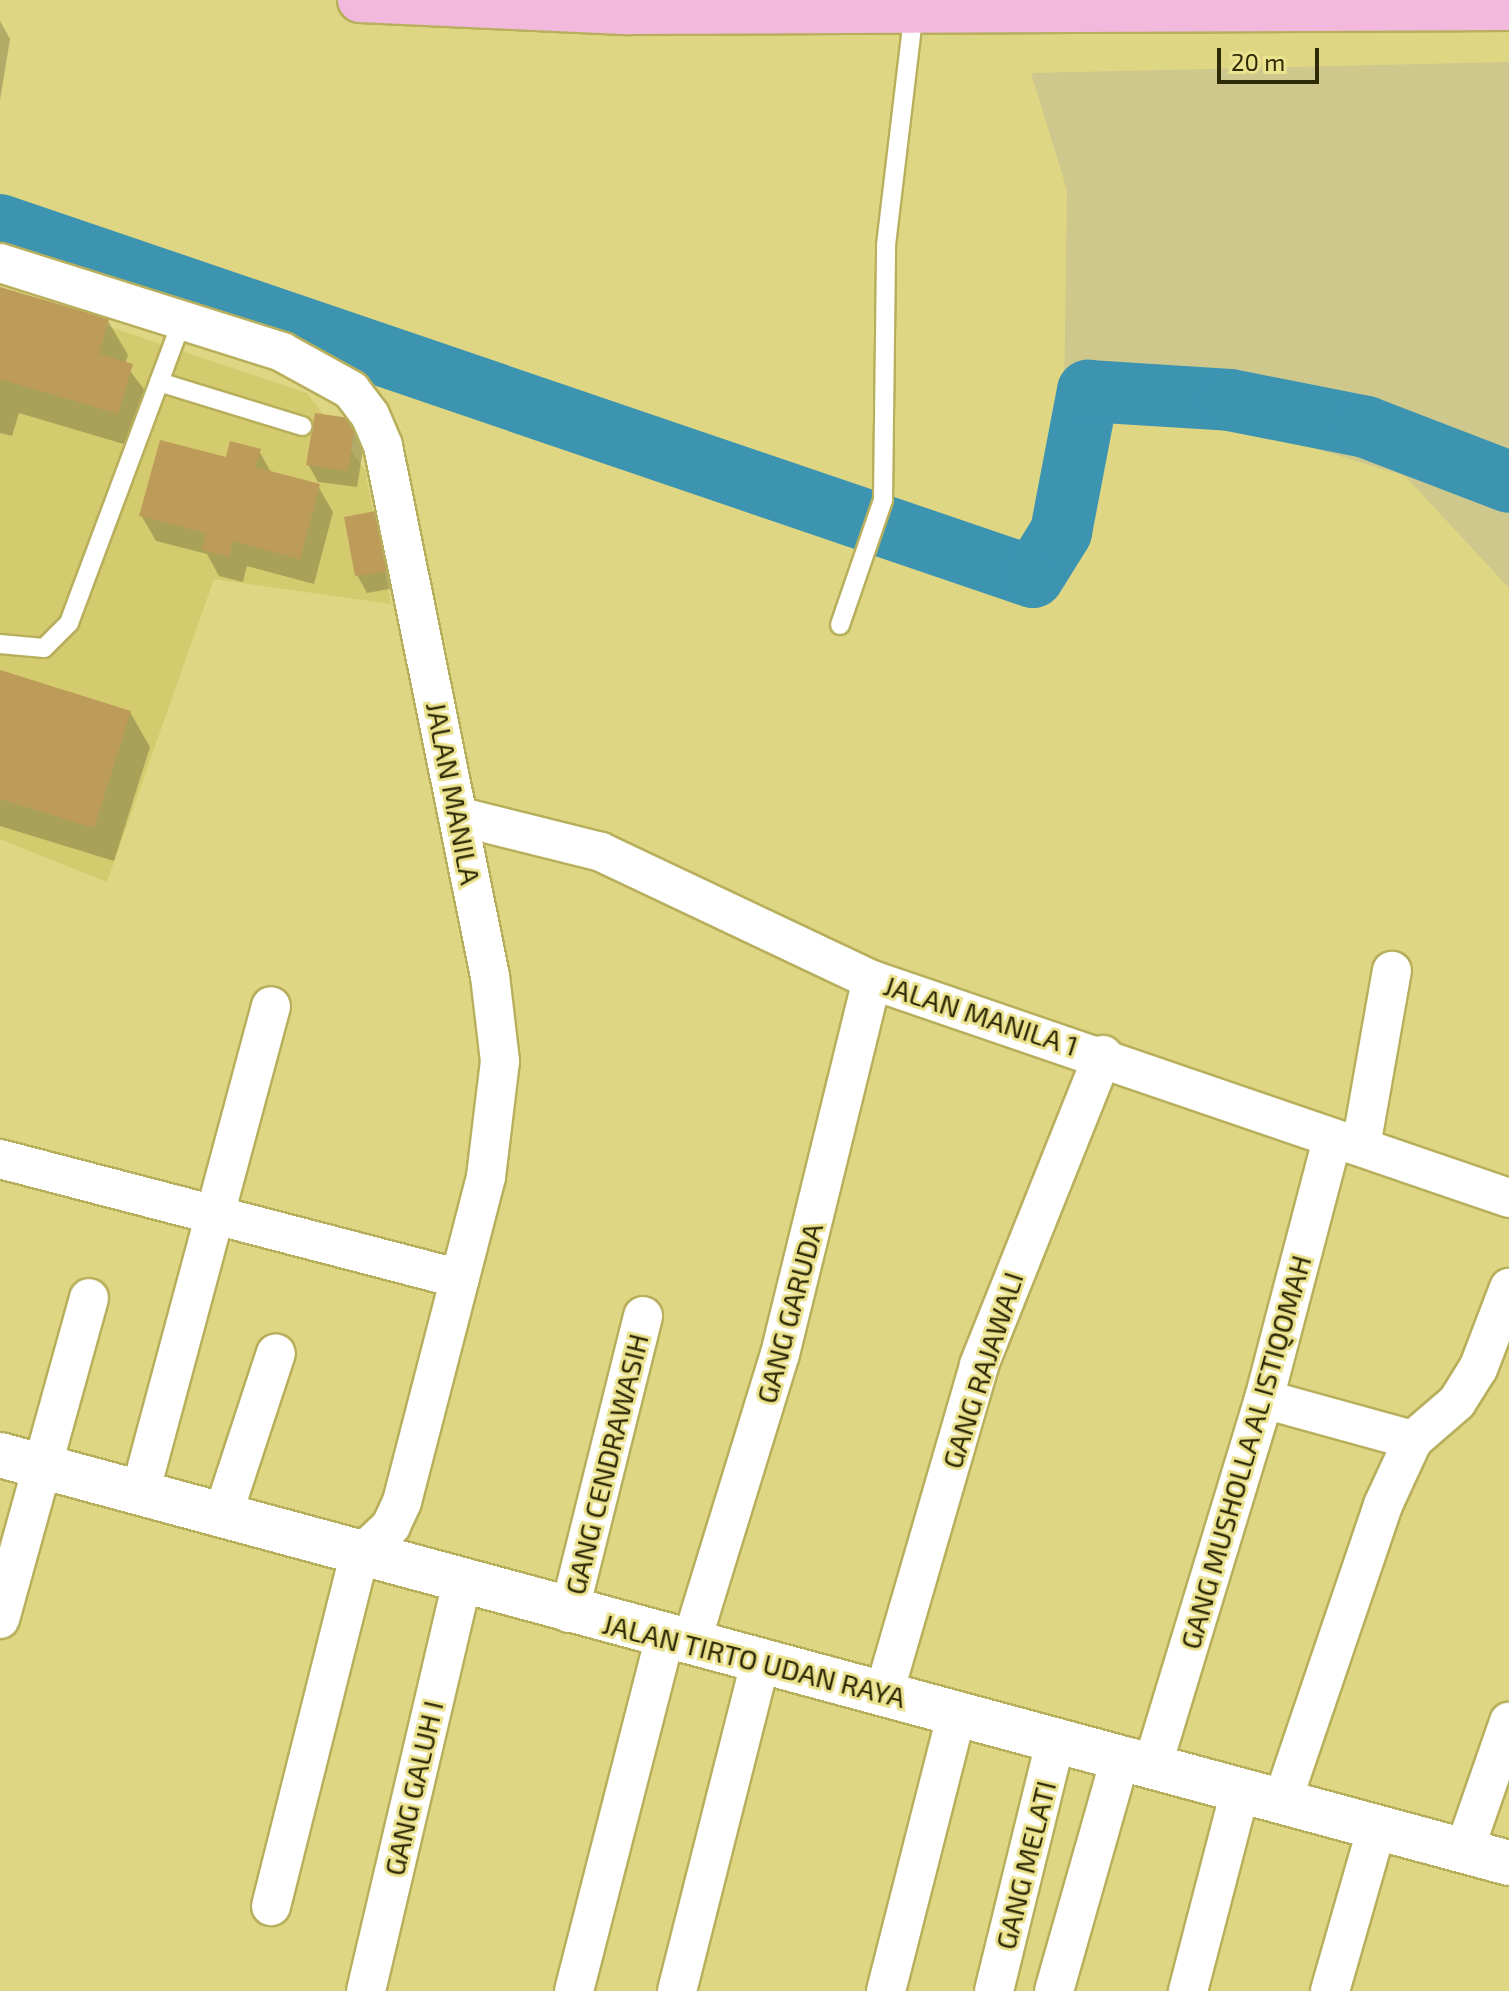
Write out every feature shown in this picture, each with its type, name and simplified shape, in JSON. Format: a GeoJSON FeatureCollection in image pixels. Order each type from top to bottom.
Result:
{"type":"FeatureCollection","features":[{"type":"Feature","properties":{"kind":"main road"},"geometry":{"type":"LineString","coordinates":[[360,0],[872,6],[914,11],[1392,5],[1509,8]]}},
{"type":"Feature","properties":{"kind":"street","name":"JALAN MANILA"},"geometry":{"type":"LineString","coordinates":[[0,263],[319,369],[351,390],[370,415],[383,446],[461,817],[500,1061],[486,1177],[402,1502],[391,1526],[359,1556]]}},
{"type":"Feature","properties":{"kind":"street","name":"JALAN MANILA 1"},"geometry":{"type":"LineString","coordinates":[[461,817],[630,863],[872,980],[1103,1055],[1509,1198]]}},
{"type":"Feature","properties":{"kind":"street","name":"GANG MUSHOLLA AL ISTIQOMAH"},"geometry":{"type":"LineString","coordinates":[[1054,1991],[1264,1399],[1346,1142],[1392,971]]}},
{"type":"Feature","properties":{"kind":"street","name":"GANG GARUDA"},"geometry":{"type":"LineString","coordinates":[[574,1991],[678,1640],[780,1354],[872,980]]}},
{"type":"Feature","properties":{"kind":"street"},"geometry":{"type":"LineString","coordinates":[[140,1493],[218,1215],[271,1006]]}},
{"type":"Feature","properties":{"kind":"street","name":"GANG RAJAWALI"},"geometry":{"type":"LineString","coordinates":[[884,1693],[979,1365],[1103,1055]]}},
{"type":"Feature","properties":{"kind":"street"},"geometry":{"type":"LineString","coordinates":[[0,1159],[460,1279]]}},
{"type":"Feature","properties":{"kind":"street"},"geometry":{"type":"LineString","coordinates":[[1283,1799],[1360,1560],[1413,1440],[1457,1402],[1478,1369],[1509,1288]]}},
{"type":"Feature","properties":{"kind":"street"},"geometry":{"type":"LineString","coordinates":[[0,1619],[89,1298]]}},
{"type":"Feature","properties":{"kind":"street","name":"GANG CENDRAWASIH"},"geometry":{"type":"LineString","coordinates":[[569,1613],[643,1316]]}},
{"type":"Feature","properties":{"kind":"street"},"geometry":{"type":"LineString","coordinates":[[223,1514],[276,1353]]}},
{"type":"Feature","properties":{"kind":"street"},"geometry":{"type":"LineString","coordinates":[[1264,1399],[1413,1440]]}},
{"type":"Feature","properties":{"kind":"street","name":"JALAN TIRTO UDAN RAYA"},"geometry":{"type":"LineString","coordinates":[[0,1455],[223,1514],[461,1585],[1137,1760],[1509,1863]]}},
{"type":"Feature","properties":{"kind":"street"},"geometry":{"type":"LineString","coordinates":[[271,1906],[359,1556]]}},
{"type":"Feature","properties":{"kind":"street","name":"GANG GALUH I"},"geometry":{"type":"LineString","coordinates":[[366,1991],[461,1585]]}},
{"type":"Feature","properties":{"kind":"street"},"geometry":{"type":"LineString","coordinates":[[677,1991],[760,1662]]}},
{"type":"Feature","properties":{"kind":"street"},"geometry":{"type":"LineString","coordinates":[[886,1991],[957,1713]]}},
{"type":"Feature","properties":{"kind":"street"},"geometry":{"type":"LineString","coordinates":[[1464,1851],[1509,1722]]}},
{"type":"Feature","properties":{"kind":"street","name":"GANG MELATI"},"geometry":{"type":"LineString","coordinates":[[994,1991],[1056,1739]]}},
{"type":"Feature","properties":{"kind":"street"},"geometry":{"type":"LineString","coordinates":[[1188,1991],[1241,1788]]}},
{"type":"Feature","properties":{"kind":"street"},"geometry":{"type":"LineString","coordinates":[[1330,1991],[1377,1827]]}},
{"type":"Feature","properties":{"kind":"lane"},"geometry":{"type":"LineString","coordinates":[[840,625],[883,500],[886,245],[914,11]]}},
{"type":"Feature","properties":{"kind":"lane"},"geometry":{"type":"LineString","coordinates":[[0,644],[44,648],[69,623],[182,321]]}},
{"type":"Feature","properties":{"kind":"lane"},"geometry":{"type":"LineString","coordinates":[[159,382],[302,426]]}},
{"type":"Feature","properties":{"kind":"shaded area"},"geometry":{"type":"Polygon","coordinates":[[[1509,62],[1509,588],[1405,476],[1261,432],[1064,403],[1067,190],[1031,73],[1509,62]]]}},
{"type":"Feature","properties":{"kind":"shaded area"},"geometry":{"type":"Polygon","coordinates":[[[0,290],[307,393],[365,470],[391,604],[214,579],[107,882],[0,839],[0,290]]]}},
{"type":"Feature","properties":{"kind":"building"},"geometry":{"type":"Polygon","coordinates":[[[0,287],[109,319],[99,354],[133,364],[118,414],[0,379],[0,287]]]}},
{"type":"Feature","properties":{"kind":"building"},"geometry":{"type":"Polygon","coordinates":[[[315,413],[356,419],[348,471],[306,465],[315,413]]]}},
{"type":"Feature","properties":{"kind":"building"},"geometry":{"type":"Polygon","coordinates":[[[160,440],[226,457],[230,441],[261,449],[255,467],[320,484],[300,559],[233,541],[229,557],[202,550],[206,533],[139,516],[160,440]]]}},
{"type":"Feature","properties":{"kind":"building"},"geometry":{"type":"Polygon","coordinates":[[[376,511],[387,571],[355,576],[344,517],[376,511]]]}},
{"type":"Feature","properties":{"kind":"building"},"geometry":{"type":"Polygon","coordinates":[[[0,670],[131,711],[94,828],[0,799],[0,670]]]}},
{"type":"Feature","properties":{"kind":"waterway"},"geometry":{"type":"LineString","coordinates":[[0,225],[1033,577],[1061,532],[1088,391],[1230,400],[1366,427],[1509,482]]}}]}
